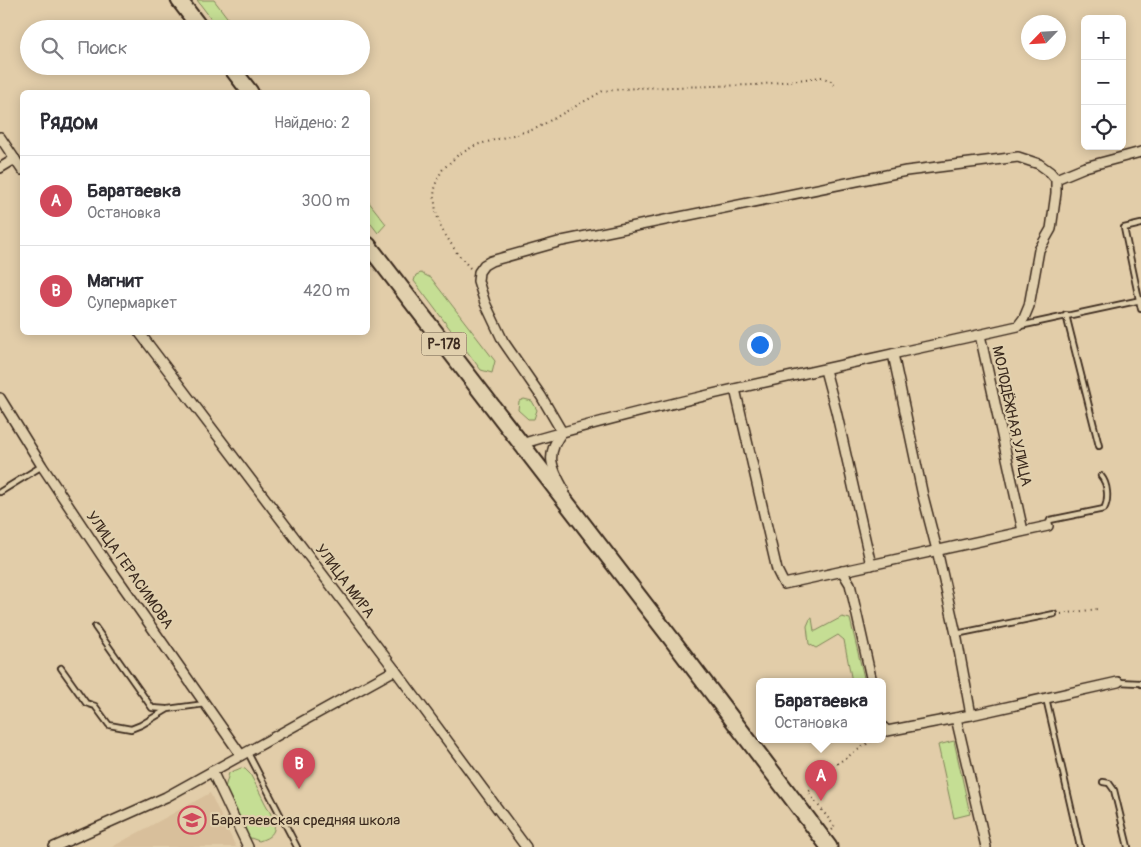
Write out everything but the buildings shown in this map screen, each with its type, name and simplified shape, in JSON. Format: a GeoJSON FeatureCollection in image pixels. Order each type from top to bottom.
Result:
{"type":"FeatureCollection","features":[{"type":"Feature","properties":{"kind":"highway"},"geometry":{"type":"LineString","coordinates":[[179,0],[194,20]]}},
{"type":"Feature","properties":{"kind":"highway"},"geometry":{"type":"LineString","coordinates":[[237,75],[248,90]]}},
{"type":"Feature","properties":{"kind":"highway","name":"Р-178"},"geometry":{"type":"LineString","coordinates":[[370,248],[593,536],[829,847]]}},
{"type":"Feature","properties":{"kind":"street"},"geometry":{"type":"LineString","coordinates":[[0,137],[20,167]]}},
{"type":"Feature","properties":{"kind":"street"},"geometry":{"type":"LineString","coordinates":[[1056,180],[1086,166],[1141,152]]}},
{"type":"Feature","properties":{"kind":"street"},"geometry":{"type":"LineString","coordinates":[[593,536],[555,475],[551,462],[551,452],[554,443],[562,432],[503,341],[485,304],[478,281],[484,265],[562,241],[906,171],[1018,157],[1039,164],[1050,172],[1056,180],[1051,229],[1039,250],[1024,318],[1018,326],[980,335]]}},
{"type":"Feature","properties":{"kind":"street"},"geometry":{"type":"LineString","coordinates":[[0,168],[15,159]]}},
{"type":"Feature","properties":{"kind":"street","name":"УЛИЦА МИРА"},"geometry":{"type":"LineString","coordinates":[[142,335],[526,847]]}},
{"type":"Feature","properties":{"kind":"street","name":"МОЛОДЁЖНАЯ УЛИЦА"},"geometry":{"type":"LineString","coordinates":[[521,444],[735,389],[980,335],[1023,531]]}},
{"type":"Feature","properties":{"kind":"street"},"geometry":{"type":"LineString","coordinates":[[893,354],[923,496],[938,550],[971,715]]}},
{"type":"Feature","properties":{"kind":"street"},"geometry":{"type":"LineString","coordinates":[[825,370],[871,565]]}},
{"type":"Feature","properties":{"kind":"street"},"geometry":{"type":"LineString","coordinates":[[735,389],[777,570],[784,584],[1048,526]]}},
{"type":"Feature","properties":{"kind":"street","name":"УЛИЦА ГЕРАСИМОВА"},"geometry":{"type":"LineString","coordinates":[[0,398],[42,466],[106,562],[206,704],[244,753]]}},
{"type":"Feature","properties":{"kind":"street"},"geometry":{"type":"LineString","coordinates":[[842,572],[850,584],[871,678]]}},
{"type":"Feature","properties":{"kind":"street"},"geometry":{"type":"LineString","coordinates":[[54,847],[166,797],[395,670]]}},
{"type":"Feature","properties":{"kind":"street"},"geometry":{"type":"LineString","coordinates":[[886,731],[971,715],[1118,682]]}},
{"type":"Feature","properties":{"kind":"street"},"geometry":{"type":"LineString","coordinates":[[956,718],[986,847]]}},
{"type":"Feature","properties":{"kind":"street"},"geometry":{"type":"LineString","coordinates":[[212,771],[248,847]]}},
{"type":"Feature","properties":{"kind":"lane"},"geometry":{"type":"LineString","coordinates":[[1141,224],[1124,228],[1141,309]]}},
{"type":"Feature","properties":{"kind":"lane"},"geometry":{"type":"LineString","coordinates":[[1018,326],[1140,300]]}},
{"type":"Feature","properties":{"kind":"lane"},"geometry":{"type":"LineString","coordinates":[[1066,315],[1099,446]]}},
{"type":"Feature","properties":{"kind":"lane"},"geometry":{"type":"LineString","coordinates":[[0,492],[42,466]]}},
{"type":"Feature","properties":{"kind":"lane"},"geometry":{"type":"LineString","coordinates":[[1048,526],[1050,520],[1104,509],[1107,502],[1107,493],[1105,481],[1101,476]]}},
{"type":"Feature","properties":{"kind":"lane"},"geometry":{"type":"LineString","coordinates":[[956,634],[1054,614]]}},
{"type":"Feature","properties":{"kind":"lane"},"geometry":{"type":"LineString","coordinates":[[95,626],[152,708],[168,709],[206,704]]}},
{"type":"Feature","properties":{"kind":"lane"},"geometry":{"type":"LineString","coordinates":[[60,668],[86,703],[95,706],[108,725],[131,729],[168,709]]}},
{"type":"Feature","properties":{"kind":"lane"},"geometry":{"type":"LineString","coordinates":[[1118,682],[1141,684]]}},
{"type":"Feature","properties":{"kind":"lane"},"geometry":{"type":"LineString","coordinates":[[1046,698],[1080,847]]}},
{"type":"Feature","properties":{"kind":"lane"},"geometry":{"type":"LineString","coordinates":[[244,753],[297,847]]}},
{"type":"Feature","properties":{"kind":"lane"},"geometry":{"type":"LineString","coordinates":[[1104,782],[1109,783],[1114,790],[1128,847]]}},
{"type":"Feature","properties":{"kind":"path"},"geometry":{"type":"LineString","coordinates":[[478,278],[457,253],[441,228],[436,212],[434,195],[436,183],[442,170],[458,155],[476,146],[535,129],[603,91],[636,88],[756,85],[816,77],[822,77],[831,81],[835,86]]}},
{"type":"Feature","properties":{"kind":"path"},"geometry":{"type":"LineString","coordinates":[[1054,614],[1097,609]]}},
{"type":"Feature","properties":{"kind":"path"},"geometry":{"type":"LineString","coordinates":[[831,831],[835,827],[808,792],[822,782],[829,769],[868,743]]}},
{"type":"Feature","properties":{"kind":"shaded area","name":"Баратаевская средняя школа"},"geometry":{"type":"Polygon","coordinates":[[[210,793],[236,847],[112,847],[210,793]]]}},
{"type":"Feature","properties":{"kind":"green space"},"geometry":{"type":"Polygon","coordinates":[[[197,0],[214,0],[229,20],[212,20],[197,0]]]}},
{"type":"Feature","properties":{"kind":"green space"},"geometry":{"type":"Polygon","coordinates":[[[370,204],[386,224],[378,233],[370,223],[370,204]]]}},
{"type":"Feature","properties":{"kind":"green space"},"geometry":{"type":"Polygon","coordinates":[[[421,273],[431,278],[495,361],[492,373],[481,370],[414,281],[416,275],[421,273]]]}},
{"type":"Feature","properties":{"kind":"green space"},"geometry":{"type":"Polygon","coordinates":[[[524,399],[532,401],[537,410],[534,419],[528,419],[518,410],[519,401],[524,399]]]}},
{"type":"Feature","properties":{"kind":"green space"},"geometry":{"type":"Polygon","coordinates":[[[842,617],[850,619],[864,678],[851,678],[844,640],[838,635],[816,648],[809,644],[807,626],[812,618],[814,631],[842,617]]]}},
{"type":"Feature","properties":{"kind":"green space"},"geometry":{"type":"Polygon","coordinates":[[[954,741],[970,814],[954,818],[938,745],[954,741]]]}},
{"type":"Feature","properties":{"kind":"green space"},"geometry":{"type":"Polygon","coordinates":[[[241,768],[250,774],[273,820],[274,830],[267,838],[259,841],[248,837],[225,788],[229,773],[241,768]]]}},
{"type":"Feature","properties":{"kind":"place","name":"Магнит"},"geometry":{"type":"Point","coordinates":[299,789]}},
{"type":"Feature","properties":{"kind":"place","name":"Баратаевка"},"geometry":{"type":"Point","coordinates":[821,801]}},
{"type":"Feature","properties":{"kind":"place","name":"Баратаевская средняя школа"},"geometry":{"type":"Point","coordinates":[192,820]}}]}
